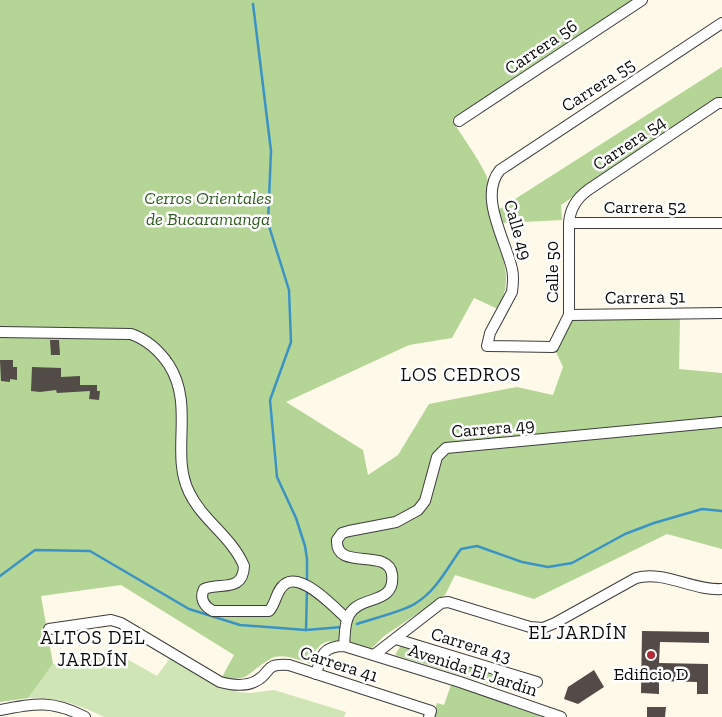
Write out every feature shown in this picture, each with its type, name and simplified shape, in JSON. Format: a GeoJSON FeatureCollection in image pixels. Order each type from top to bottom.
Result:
{"type":"FeatureCollection","features":[{"type":"Feature","properties":{"kind":"street","name":"Carrera 56"},"geometry":{"type":"LineString","coordinates":[[459,121],[642,0]]}},
{"type":"Feature","properties":{"kind":"street","name":"Carrera 55"},"geometry":{"type":"LineString","coordinates":[[494,177],[508,164],[722,23]]}},
{"type":"Feature","properties":{"kind":"street","name":"Carrera 54"},"geometry":{"type":"LineString","coordinates":[[568,223],[573,207],[582,194],[718,103],[722,103]]}},
{"type":"Feature","properties":{"kind":"street","name":"Calle 49"},"geometry":{"type":"LineString","coordinates":[[494,177],[491,192],[492,204],[514,277],[512,292],[490,333],[487,346],[553,346]]}},
{"type":"Feature","properties":{"kind":"street","name":"Carrera 52"},"geometry":{"type":"LineString","coordinates":[[568,223],[722,223]]}},
{"type":"Feature","properties":{"kind":"street","name":"Calle 50"},"geometry":{"type":"LineString","coordinates":[[553,346],[569,315],[568,223]]}},
{"type":"Feature","properties":{"kind":"street","name":"Carrera 51"},"geometry":{"type":"LineString","coordinates":[[569,315],[722,313]]}},
{"type":"Feature","properties":{"kind":"street"},"geometry":{"type":"LineString","coordinates":[[0,332],[131,334],[153,345],[164,357],[178,383],[184,477],[188,490],[194,501],[236,552],[244,566],[242,577],[234,584],[204,589],[202,596],[204,604],[213,611],[268,611],[282,586],[286,583],[302,583],[312,588],[347,619],[344,646],[330,648],[323,653],[316,674]]}},
{"type":"Feature","properties":{"kind":"street","name":"Carrera 49"},"geometry":{"type":"LineString","coordinates":[[347,619],[352,610],[359,605],[383,597],[388,592],[392,582],[392,574],[387,565],[378,561],[368,558],[354,558],[342,554],[337,547],[337,540],[342,533],[396,522],[418,510],[425,501],[437,457],[446,448],[722,422]]}},
{"type":"Feature","properties":{"kind":"street","name":"Avenida El Jardín"},"geometry":{"type":"LineString","coordinates":[[374,655],[436,607],[448,602],[530,628],[537,628],[555,623],[636,578],[646,575],[659,576],[709,590],[722,589]]}},
{"type":"Feature","properties":{"kind":"street","name":"Carrera 41"},"geometry":{"type":"LineString","coordinates":[[49,629],[111,620],[121,623],[220,682],[231,685],[255,682],[274,665],[289,665],[430,714]]}},
{"type":"Feature","properties":{"kind":"street","name":"Carrera 43"},"geometry":{"type":"LineString","coordinates":[[396,638],[537,682]]}},
{"type":"Feature","properties":{"kind":"street","name":"Avenida El Jardín"},"geometry":{"type":"LineString","coordinates":[[344,646],[460,682],[561,717]]}},
{"type":"Feature","properties":{"kind":"street"},"geometry":{"type":"LineString","coordinates":[[0,710],[32,704],[46,704],[60,707],[85,717]]}},
{"type":"Feature","properties":{"kind":"green space","name":"Cerros Orientales de Bucaramanga"},"geometry":{"type":"Polygon","coordinates":[[[0,0],[633,0],[452,120],[487,179],[489,213],[506,272],[506,284],[498,309],[474,298],[452,338],[409,345],[286,402],[363,450],[368,475],[398,455],[429,404],[517,387],[553,395],[563,367],[556,352],[573,319],[680,319],[679,369],[722,373],[722,549],[667,534],[534,599],[455,575],[445,595],[384,636],[371,649],[341,641],[326,642],[315,652],[312,664],[288,657],[274,657],[242,678],[222,677],[234,655],[121,585],[41,596],[53,664],[28,698],[0,702],[0,0]]]}},
{"type":"Feature","properties":{"kind":"green space"},"geometry":{"type":"Polygon","coordinates":[[[722,67],[722,97],[718,97],[561,205],[562,220],[501,223],[498,210],[722,67]]]}},
{"type":"Feature","properties":{"kind":"green space"},"geometry":{"type":"Polygon","coordinates":[[[401,645],[538,688],[535,698],[395,655],[401,645]]]}},
{"type":"Feature","properties":{"kind":"green space"},"geometry":{"type":"Polygon","coordinates":[[[118,654],[157,676],[170,658],[221,687],[250,693],[274,690],[346,712],[344,717],[104,717],[86,708],[67,702],[28,698],[53,664],[118,654]]]}},
{"type":"Feature","properties":{"kind":"green space"},"geometry":{"type":"Polygon","coordinates":[[[451,685],[551,717],[433,717],[437,703],[444,705],[451,685]]]}},
{"type":"Feature","properties":{"kind":"building"},"geometry":{"type":"Polygon","coordinates":[[[50,340],[59,340],[60,355],[51,355],[50,340]]]}},
{"type":"Feature","properties":{"kind":"building"},"geometry":{"type":"Polygon","coordinates":[[[0,360],[13,360],[13,367],[17,367],[17,380],[10,379],[10,382],[1,381],[0,360]]]}},
{"type":"Feature","properties":{"kind":"building"},"geometry":{"type":"Polygon","coordinates":[[[32,367],[61,368],[61,377],[80,376],[80,385],[97,385],[97,391],[100,391],[99,400],[89,399],[90,391],[57,393],[56,390],[31,391],[32,367]]]}},
{"type":"Feature","properties":{"kind":"building"},"geometry":{"type":"Polygon","coordinates":[[[642,631],[709,632],[709,643],[660,642],[659,663],[708,664],[708,694],[697,694],[697,682],[659,681],[659,694],[641,693],[642,631]]]}},
{"type":"Feature","properties":{"kind":"building"},"geometry":{"type":"Polygon","coordinates":[[[594,670],[604,687],[578,704],[564,699],[568,687],[594,670]]]}},
{"type":"Feature","properties":{"kind":"building"},"geometry":{"type":"Polygon","coordinates":[[[647,707],[666,707],[665,717],[647,717],[647,707]]]}},
{"type":"Feature","properties":{"kind":"waterway"},"geometry":{"type":"LineString","coordinates":[[253,4],[271,151],[268,223],[289,290],[291,342],[270,400],[277,477],[296,518],[305,546],[307,583]]}},
{"type":"Feature","properties":{"kind":"waterway"},"geometry":{"type":"LineString","coordinates":[[357,624],[404,609],[423,598],[436,585],[461,549],[477,546],[522,562],[548,567],[572,563],[625,534],[654,523],[702,509],[722,511]]}},
{"type":"Feature","properties":{"kind":"waterway"},"geometry":{"type":"LineString","coordinates":[[0,576],[35,550],[90,551],[189,609],[240,625],[306,630],[342,627]]}},
{"type":"Feature","properties":{"kind":"waterway"},"geometry":{"type":"LineString","coordinates":[[306,630],[307,588]]}},
{"type":"Feature","properties":{"kind":"place","name":"Edificio D"},"geometry":{"type":"Point","coordinates":[651,655]}},
{"type":"Feature","properties":{"kind":"district","name":"LOS CEDROS"},"geometry":{"type":"Point","coordinates":[461,374]}},
{"type":"Feature","properties":{"kind":"district","name":"EL JARDÍN"},"geometry":{"type":"Point","coordinates":[578,632]}},
{"type":"Feature","properties":{"kind":"district","name":"ALTOS DEL JARDÍN"},"geometry":{"type":"Point","coordinates":[93,648]}}]}
